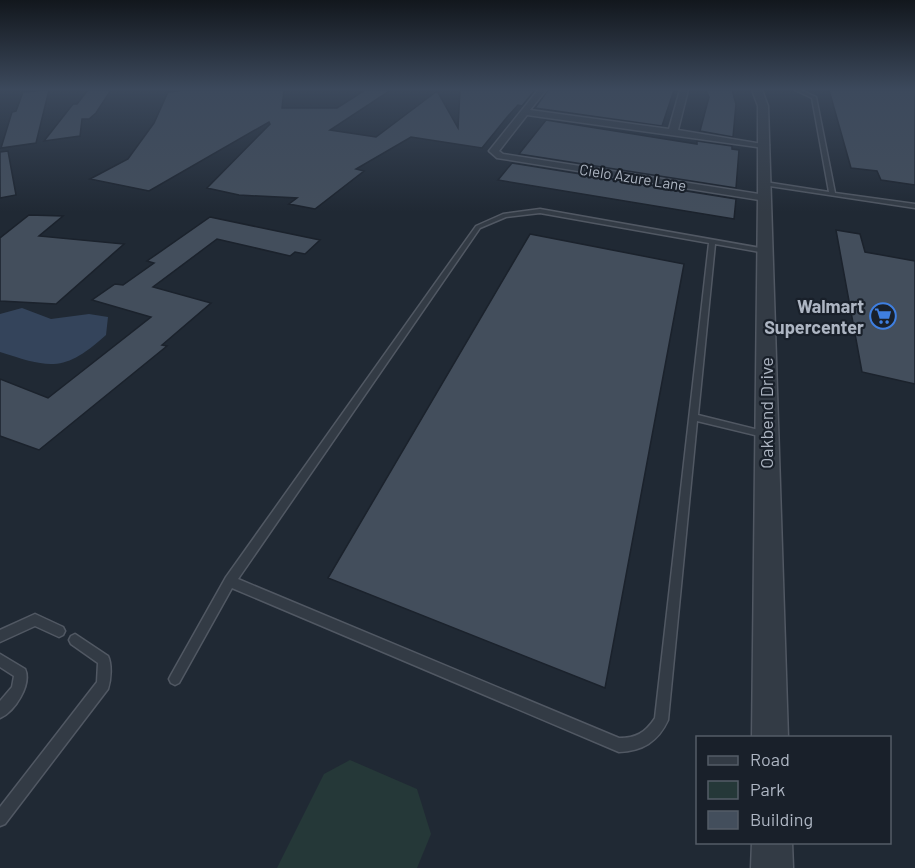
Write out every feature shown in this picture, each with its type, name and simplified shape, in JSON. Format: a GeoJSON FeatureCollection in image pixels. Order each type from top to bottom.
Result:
{"type":"FeatureCollection","features":[{"type":"Feature","properties":{"kind":"street","name":"Cielo Azure Lane"},"geometry":{"type":"LineString","coordinates":[[510,131],[494,151],[500,156],[765,198]]}},
{"type":"Feature","properties":{"kind":"street"},"geometry":{"type":"LineString","coordinates":[[662,131],[764,145]]}},
{"type":"Feature","properties":{"kind":"street","name":"Oakbend Drive"},"geometry":{"type":"LineString","coordinates":[[764,131],[770,736]]}},
{"type":"Feature","properties":{"kind":"street"},"geometry":{"type":"LineString","coordinates":[[772,844],[772,868]]}},
{"type":"Feature","properties":{"kind":"lane"},"geometry":{"type":"LineString","coordinates":[[820,131],[832,194]]}},
{"type":"Feature","properties":{"kind":"lane"},"geometry":{"type":"LineString","coordinates":[[765,184],[915,206]]}},
{"type":"Feature","properties":{"kind":"lane"},"geometry":{"type":"LineString","coordinates":[[175,678],[230,581],[478,228],[505,214],[531,210],[766,251]]}},
{"type":"Feature","properties":{"kind":"lane"},"geometry":{"type":"LineString","coordinates":[[230,581],[620,745],[634,745],[651,737],[661,720],[712,242]]}},
{"type":"Feature","properties":{"kind":"lane"},"geometry":{"type":"LineString","coordinates":[[693,417],[766,435]]}},
{"type":"Feature","properties":{"kind":"lane"},"geometry":{"type":"LineString","coordinates":[[0,636],[35,620],[59,631]]}},
{"type":"Feature","properties":{"kind":"lane"},"geometry":{"type":"LineString","coordinates":[[0,819],[103,684],[104,660],[75,640]]}},
{"type":"Feature","properties":{"kind":"lane"},"geometry":{"type":"LineString","coordinates":[[0,660],[21,673],[18,690],[0,711]]}},
{"type":"Feature","properties":{"kind":"green space"},"geometry":{"type":"Polygon","coordinates":[[[350,760],[417,789],[431,834],[417,868],[277,868],[324,774],[350,760]]]}},
{"type":"Feature","properties":{"kind":"water"},"geometry":{"type":"Polygon","coordinates":[[[22,308],[51,319],[89,314],[108,317],[106,335],[79,356],[56,364],[44,364],[0,352],[0,314],[22,308]]]}},
{"type":"Feature","properties":{"kind":"building"},"geometry":{"type":"Polygon","coordinates":[[[6,131],[39,131],[36,143],[1,148],[6,131]]]}},
{"type":"Feature","properties":{"kind":"building"},"geometry":{"type":"Polygon","coordinates":[[[52,131],[81,131],[80,136],[44,141],[52,131]]]}},
{"type":"Feature","properties":{"kind":"building"},"geometry":{"type":"Polygon","coordinates":[[[149,131],[254,131],[149,191],[90,179],[128,159],[149,131]]]}},
{"type":"Feature","properties":{"kind":"building"},"geometry":{"type":"Polygon","coordinates":[[[264,131],[333,131],[376,137],[385,131],[496,131],[482,148],[411,137],[356,169],[364,171],[315,209],[289,204],[297,198],[239,195],[207,188],[264,131]]]}},
{"type":"Feature","properties":{"kind":"building"},"geometry":{"type":"Polygon","coordinates":[[[538,131],[612,131],[697,144],[697,141],[732,146],[732,149],[739,150],[736,188],[519,154],[538,131]]]}},
{"type":"Feature","properties":{"kind":"building"},"geometry":{"type":"Polygon","coordinates":[[[700,131],[734,131],[733,137],[700,131]]]}},
{"type":"Feature","properties":{"kind":"building"},"geometry":{"type":"Polygon","coordinates":[[[840,131],[915,131],[915,185],[881,180],[877,171],[851,168],[840,131]]]}},
{"type":"Feature","properties":{"kind":"building"},"geometry":{"type":"Polygon","coordinates":[[[8,151],[16,195],[0,198],[0,152],[8,151]]]}},
{"type":"Feature","properties":{"kind":"building"},"geometry":{"type":"Polygon","coordinates":[[[512,163],[736,199],[734,219],[498,180],[512,163]]]}},
{"type":"Feature","properties":{"kind":"building"},"geometry":{"type":"Polygon","coordinates":[[[29,215],[63,216],[39,236],[124,244],[56,304],[0,301],[0,238],[29,215]]]}},
{"type":"Feature","properties":{"kind":"building"},"geometry":{"type":"Polygon","coordinates":[[[210,217],[320,240],[305,254],[295,252],[290,256],[217,239],[153,287],[211,303],[162,345],[167,346],[39,450],[0,436],[0,379],[48,398],[151,317],[92,300],[115,284],[123,285],[154,263],[147,261],[210,217]]]}},
{"type":"Feature","properties":{"kind":"building","name":"Walmart Supercenter"},"geometry":{"type":"Polygon","coordinates":[[[836,230],[860,234],[865,252],[915,261],[915,384],[862,372],[836,230]]]}},
{"type":"Feature","properties":{"kind":"building"},"geometry":{"type":"Polygon","coordinates":[[[530,234],[684,264],[605,688],[328,578],[530,234]]]}},
{"type":"Feature","properties":{"kind":"place","name":"Walmart Supercenter"},"geometry":{"type":"Point","coordinates":[883,316]}}]}
